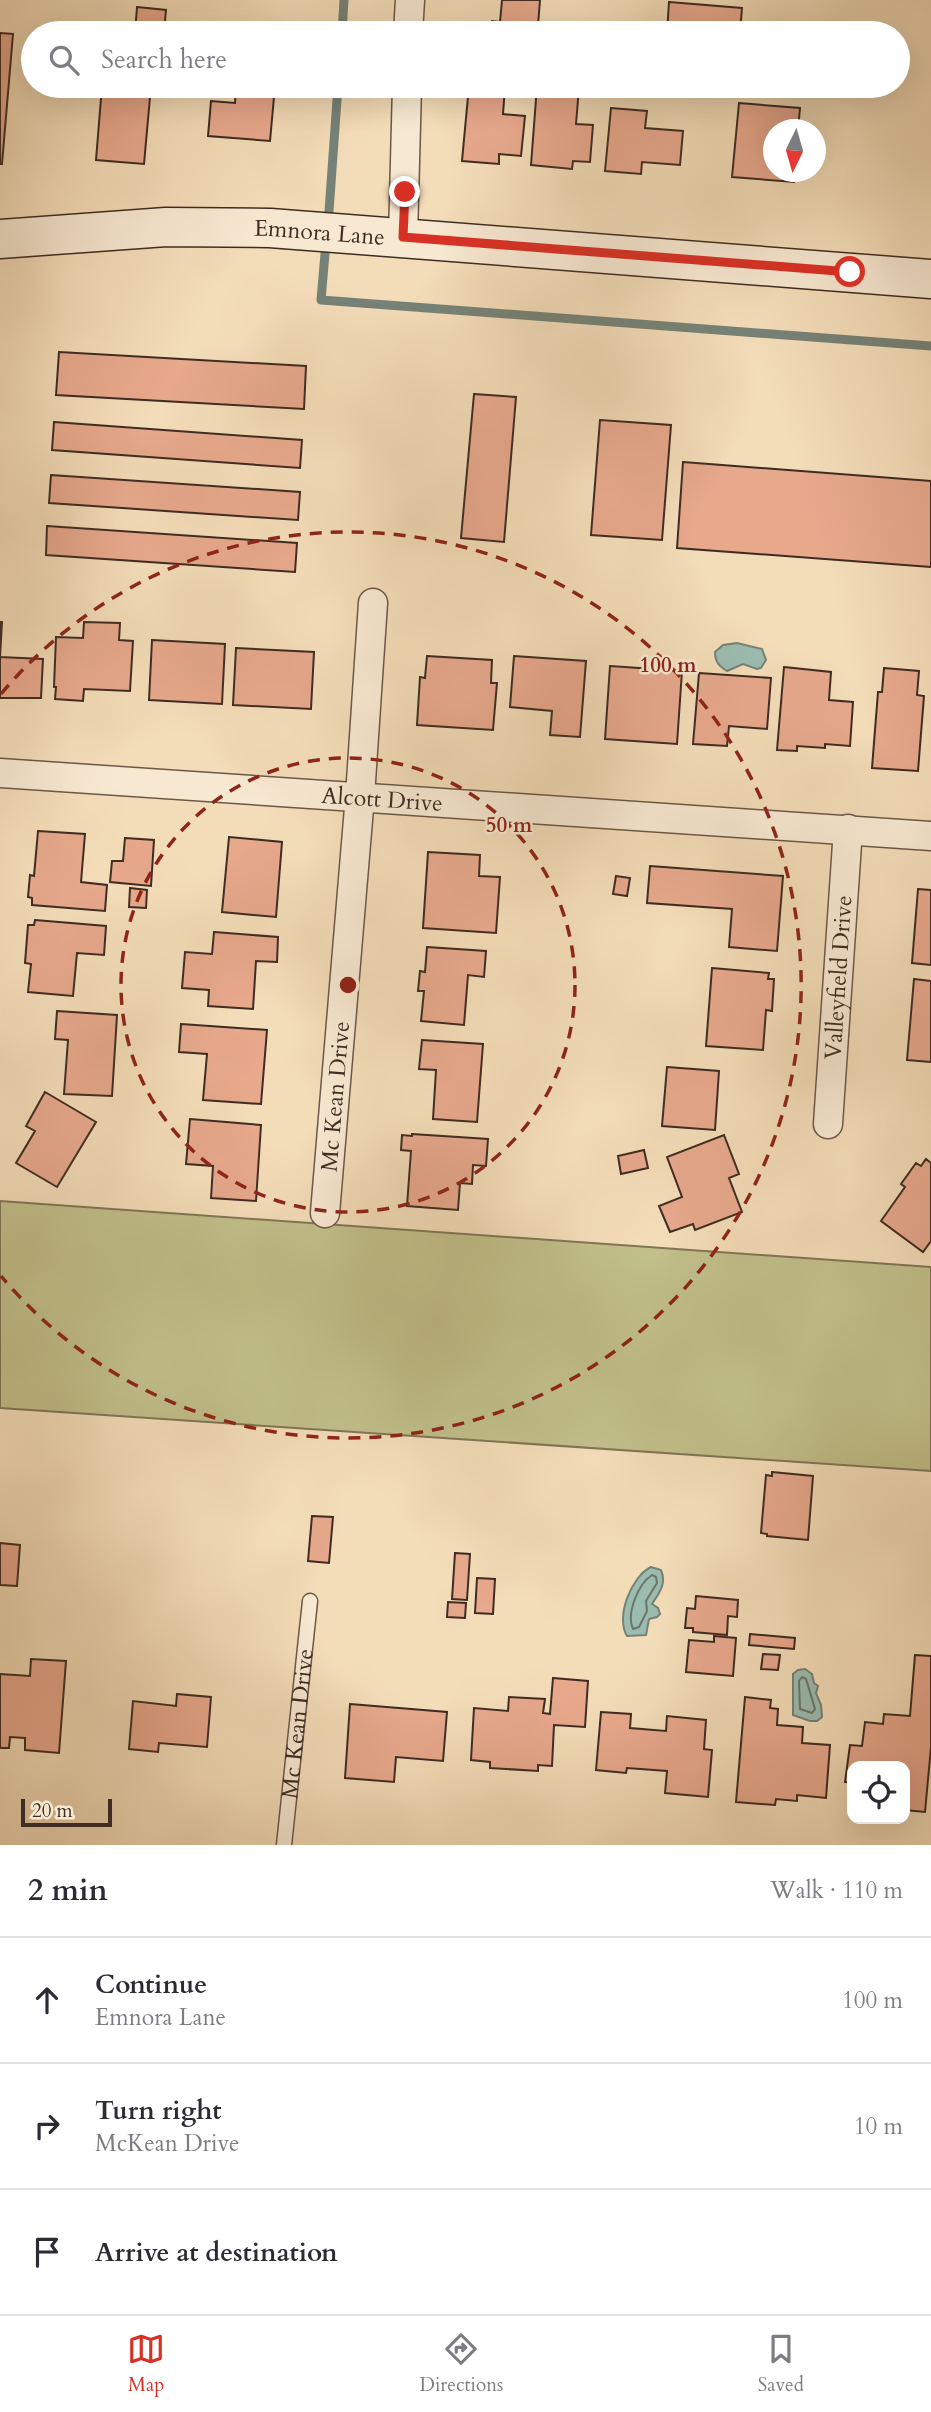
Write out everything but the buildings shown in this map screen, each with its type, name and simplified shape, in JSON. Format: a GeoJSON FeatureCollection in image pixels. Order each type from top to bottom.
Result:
{"type":"FeatureCollection","features":[{"type":"Feature","properties":{"kind":"street"},"geometry":{"type":"LineString","coordinates":[[409,21],[410,0]]}},
{"type":"Feature","properties":{"kind":"street"},"geometry":{"type":"LineString","coordinates":[[403,237],[407,98]]}},
{"type":"Feature","properties":{"kind":"street","name":"Emnora Lane"},"geometry":{"type":"LineString","coordinates":[[0,239],[166,227],[270,228],[931,279]]}},
{"type":"Feature","properties":{"kind":"street","name":"Mc Kean Drive"},"geometry":{"type":"LineString","coordinates":[[325,1213],[360,796],[373,603]]}},
{"type":"Feature","properties":{"kind":"street","name":"Alcott Drive"},"geometry":{"type":"LineString","coordinates":[[0,773],[931,835]]}},
{"type":"Feature","properties":{"kind":"street","name":"Valleyfield Drive"},"geometry":{"type":"LineString","coordinates":[[828,1124],[848,829]]}},
{"type":"Feature","properties":{"kind":"lane","name":"Mc Kean Drive"},"geometry":{"type":"LineString","coordinates":[[284,1845],[310,1601]]}},
{"type":"Feature","properties":{"kind":"shaded area"},"geometry":{"type":"Polygon","coordinates":[[[0,1201],[931,1267],[931,1471],[0,1408],[0,1201]]]}},
{"type":"Feature","properties":{"kind":"water"},"geometry":{"type":"Polygon","coordinates":[[[737,643],[762,649],[766,660],[761,668],[743,664],[727,671],[720,665],[715,652],[723,645],[737,643]]]}},
{"type":"Feature","properties":{"kind":"water"},"geometry":{"type":"Polygon","coordinates":[[[651,1567],[661,1570],[663,1575],[661,1588],[652,1604],[658,1608],[660,1614],[649,1619],[646,1635],[627,1636],[623,1618],[627,1597],[638,1579],[651,1567]]]}},
{"type":"Feature","properties":{"kind":"water"},"geometry":{"type":"Polygon","coordinates":[[[805,1669],[812,1674],[814,1683],[818,1686],[816,1693],[822,1717],[817,1721],[793,1715],[793,1674],[805,1669]]]}},
{"type":"Feature","properties":{"kind":"waterway"},"geometry":{"type":"LineString","coordinates":[[343,21],[344,0]]}},
{"type":"Feature","properties":{"kind":"waterway"},"geometry":{"type":"LineString","coordinates":[[328,225],[337,98]]}},
{"type":"Feature","properties":{"kind":"waterway"},"geometry":{"type":"LineString","coordinates":[[326,242],[321,300],[931,346]]}},
{"type":"Feature","properties":{"kind":"route"},"geometry":{"type":"LineString","coordinates":[[405,192],[403,237],[850,272]]}}]}
